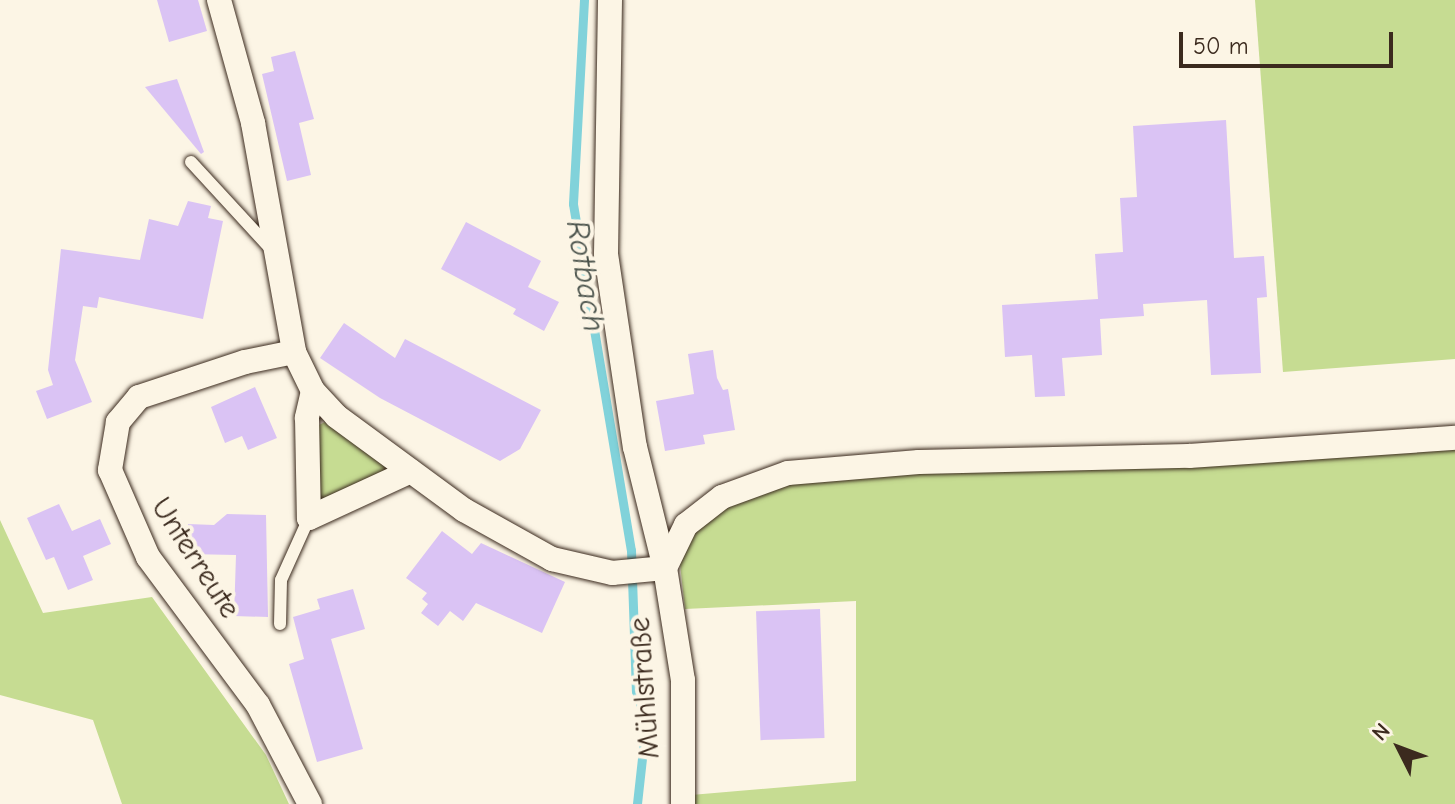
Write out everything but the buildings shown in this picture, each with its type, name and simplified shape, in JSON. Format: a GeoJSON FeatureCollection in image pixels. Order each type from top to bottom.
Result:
{"type":"FeatureCollection","features":[{"type":"Feature","properties":{"kind":"street"},"geometry":{"type":"LineString","coordinates":[[219,0],[253,123],[294,352],[313,391],[336,416],[464,510],[552,559],[612,573],[656,570],[686,525],[722,497],[788,473],[919,462],[1189,456],[1455,438]]}},
{"type":"Feature","properties":{"kind":"street","name":"Mühlstraße"},"geometry":{"type":"LineString","coordinates":[[610,0],[606,254],[656,570],[683,680],[683,804]]}},
{"type":"Feature","properties":{"kind":"street","name":"Unterreute"},"geometry":{"type":"LineString","coordinates":[[294,352],[245,362],[139,397],[118,422],[110,470],[148,557],[258,705],[310,804]]}},
{"type":"Feature","properties":{"kind":"street"},"geometry":{"type":"LineString","coordinates":[[313,391],[307,418],[309,518],[411,471]]}},
{"type":"Feature","properties":{"kind":"lane"},"geometry":{"type":"LineString","coordinates":[[191,162],[279,258]]}},
{"type":"Feature","properties":{"kind":"lane"},"geometry":{"type":"LineString","coordinates":[[280,624],[281,580],[309,518]]}},
{"type":"Feature","properties":{"kind":"green space"},"geometry":{"type":"Polygon","coordinates":[[[1255,0],[1455,0],[1455,359],[1283,372],[1255,0]]]}},
{"type":"Feature","properties":{"kind":"green space"},"geometry":{"type":"Polygon","coordinates":[[[325,422],[388,468],[386,474],[320,505],[319,425],[325,422]]]}},
{"type":"Feature","properties":{"kind":"green space"},"geometry":{"type":"Polygon","coordinates":[[[1455,446],[1455,804],[691,804],[691,795],[856,781],[856,601],[685,609],[680,564],[692,537],[703,523],[748,493],[832,475],[1455,446]]]}},
{"type":"Feature","properties":{"kind":"green space"},"geometry":{"type":"Polygon","coordinates":[[[0,520],[43,613],[152,597],[266,755],[289,804],[122,804],[93,720],[0,695],[0,520]]]}},
{"type":"Feature","properties":{"kind":"waterway","name":"Rotbach"},"geometry":{"type":"LineString","coordinates":[[584,0],[573,204],[631,550],[636,691],[646,722],[637,804]]}}]}
